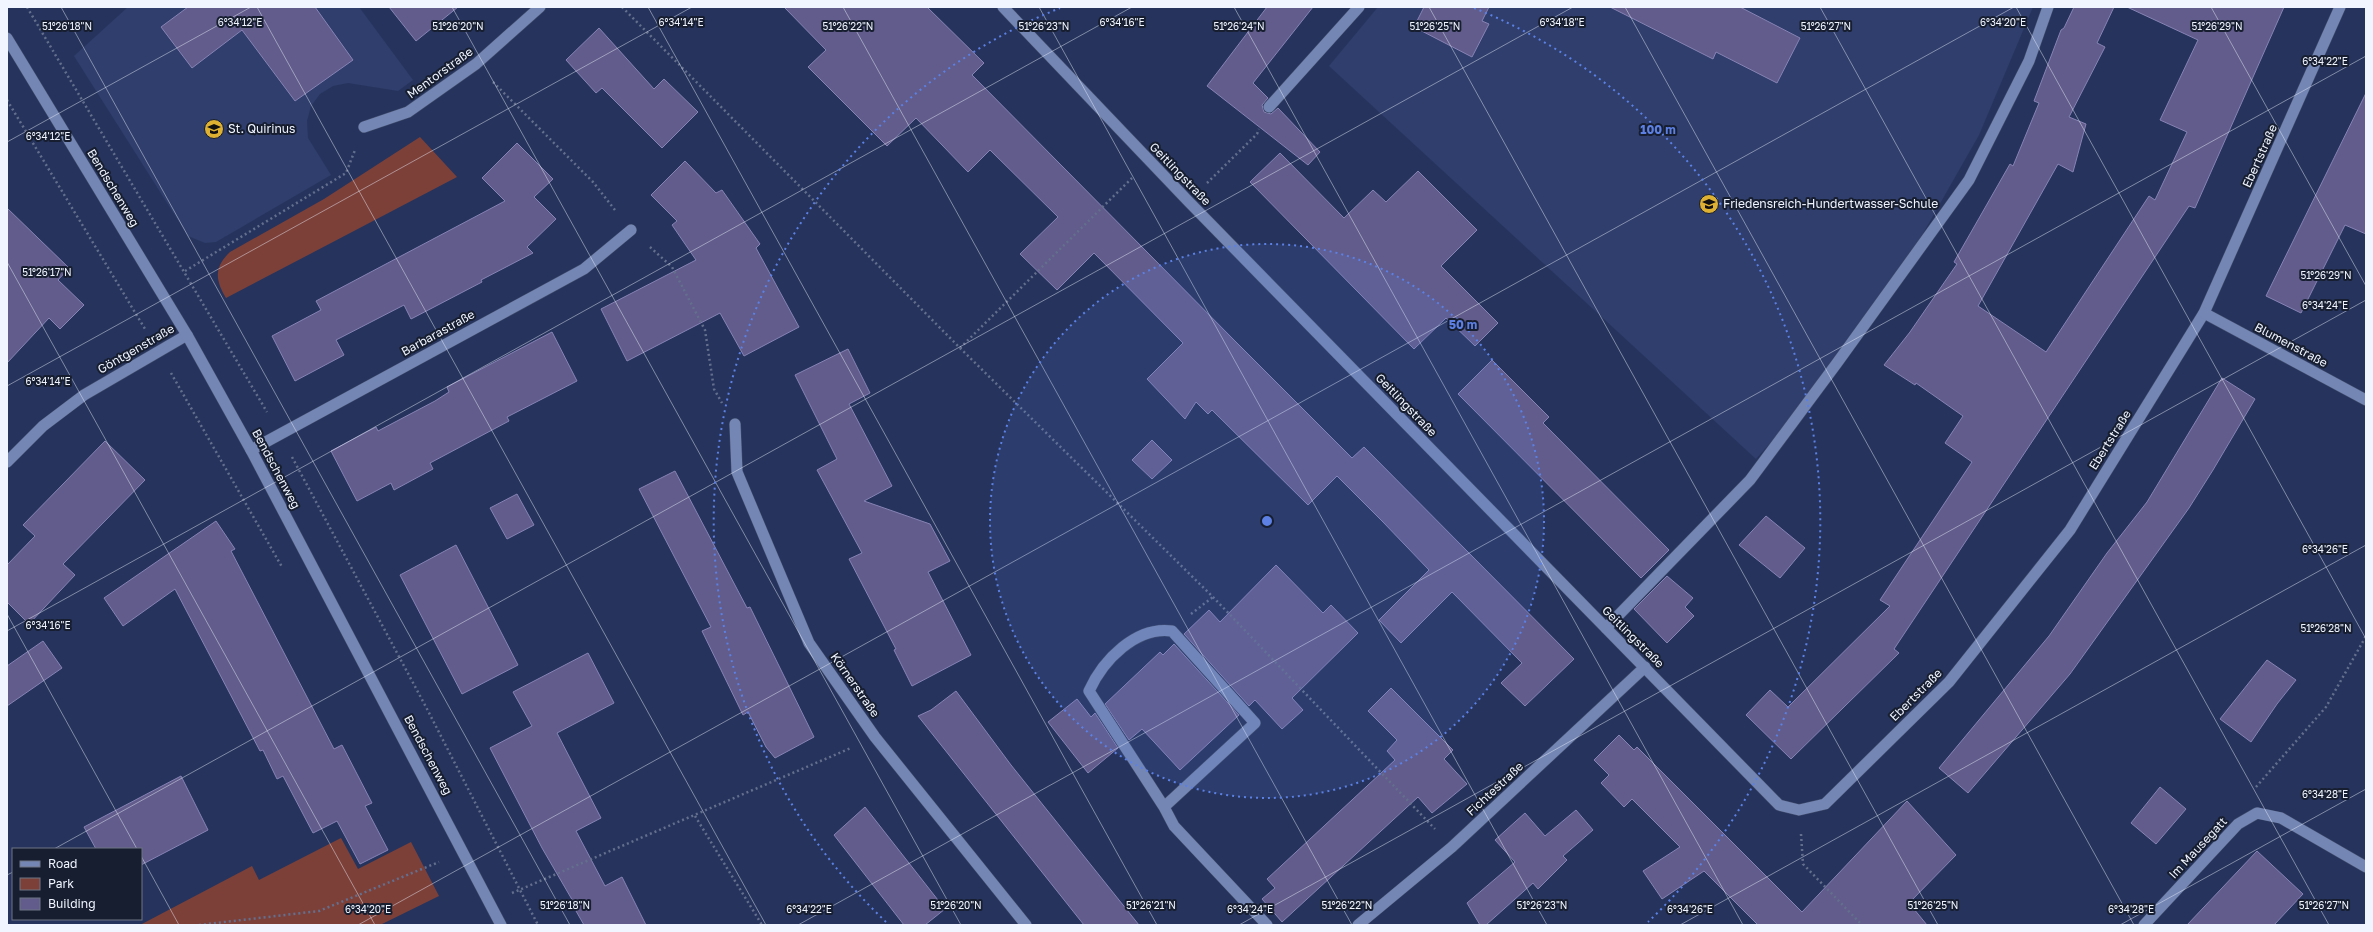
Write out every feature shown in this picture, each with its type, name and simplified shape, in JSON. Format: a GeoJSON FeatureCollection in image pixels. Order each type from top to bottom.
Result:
{"type":"FeatureCollection","features":[{"type":"Feature","properties":{"kind":"street","name":"Mentorstraße"},"geometry":{"type":"LineString","coordinates":[[364,127],[408,112],[476,64],[540,7]]}},
{"type":"Feature","properties":{"kind":"street","name":"Geitlingstraße"},"geometry":{"type":"LineString","coordinates":[[1003,7],[1189,202],[1779,805],[1799,810]]}},
{"type":"Feature","properties":{"kind":"street"},"geometry":{"type":"LineString","coordinates":[[1269,107],[1359,7]]}},
{"type":"Feature","properties":{"kind":"street"},"geometry":{"type":"LineString","coordinates":[[1606,628],[1750,480],[1969,180],[2029,61],[2048,7]]}},
{"type":"Feature","properties":{"kind":"street","name":"Ebertstraße"},"geometry":{"type":"LineString","coordinates":[[1799,810],[1825,804],[1949,682],[2070,530],[2204,313],[2340,7]]}},
{"type":"Feature","properties":{"kind":"street","name":"Bendschenweg"},"geometry":{"type":"LineString","coordinates":[[7,38],[187,335],[251,450],[502,925]]}},
{"type":"Feature","properties":{"kind":"street","name":"Barbarastraße"},"geometry":{"type":"LineString","coordinates":[[251,450],[584,269],[632,230]]}},
{"type":"Feature","properties":{"kind":"street","name":"Blumenstraße"},"geometry":{"type":"LineString","coordinates":[[2204,313],[2366,400]]}},
{"type":"Feature","properties":{"kind":"street","name":"Göntgenstraße"},"geometry":{"type":"LineString","coordinates":[[7,462],[43,426],[84,395],[187,335]]}},
{"type":"Feature","properties":{"kind":"street","name":"Körnerstraße"},"geometry":{"type":"LineString","coordinates":[[735,424],[737,472],[808,643],[875,737],[1026,925]]}},
{"type":"Feature","properties":{"kind":"street"},"geometry":{"type":"LineString","coordinates":[[1164,807],[1255,723],[1172,631],[1158,629],[1130,641],[1098,672],[1090,691],[1164,807],[1174,826],[1267,925]]}},
{"type":"Feature","properties":{"kind":"street","name":"Fichtestraße"},"geometry":{"type":"LineString","coordinates":[[1358,925],[1452,847],[1645,667]]}},
{"type":"Feature","properties":{"kind":"street"},"geometry":{"type":"LineString","coordinates":[[2257,813],[2282,818],[2366,867]]}},
{"type":"Feature","properties":{"kind":"street","name":"Im Mausegatt"},"geometry":{"type":"LineString","coordinates":[[2144,925],[2238,824],[2257,813]]}},
{"type":"Feature","properties":{"kind":"path"},"geometry":{"type":"LineString","coordinates":[[26,7],[185,272],[280,435],[426,707],[538,925]]}},
{"type":"Feature","properties":{"kind":"path"},"geometry":{"type":"LineString","coordinates":[[622,7],[960,348],[1213,597],[1452,847]]}},
{"type":"Feature","properties":{"kind":"path"},"geometry":{"type":"LineString","coordinates":[[476,64],[593,182],[632,230],[672,267],[705,330],[714,389],[735,424]]}},
{"type":"Feature","properties":{"kind":"path"},"geometry":{"type":"LineString","coordinates":[[7,100],[158,352],[284,571]]}},
{"type":"Feature","properties":{"kind":"path"},"geometry":{"type":"LineString","coordinates":[[1189,202],[1257,134],[1269,107]]}},
{"type":"Feature","properties":{"kind":"path"},"geometry":{"type":"LineString","coordinates":[[185,272],[346,173],[364,127]]}},
{"type":"Feature","properties":{"kind":"path"},"geometry":{"type":"LineString","coordinates":[[960,348],[1150,161]]}},
{"type":"Feature","properties":{"kind":"path"},"geometry":{"type":"LineString","coordinates":[[2257,813],[2255,788],[2326,707],[2366,636]]}},
{"type":"Feature","properties":{"kind":"path"},"geometry":{"type":"LineString","coordinates":[[490,902],[695,816],[875,737]]}},
{"type":"Feature","properties":{"kind":"path"},"geometry":{"type":"LineString","coordinates":[[1799,810],[1804,864],[1862,925]]}},
{"type":"Feature","properties":{"kind":"path"},"geometry":{"type":"LineString","coordinates":[[695,816],[762,925]]}},
{"type":"Feature","properties":{"kind":"path"},"geometry":{"type":"LineString","coordinates":[[436,855],[443,868]]}},
{"type":"Feature","properties":{"kind":"path"},"geometry":{"type":"LineString","coordinates":[[198,925],[319,911],[439,862]]}},
{"type":"Feature","properties":{"kind":"shaded area","name":"St. Quirinus"},"geometry":{"type":"Polygon","coordinates":[[[128,7],[359,7],[413,80],[398,91],[348,83],[333,86],[320,94],[311,106],[307,121],[308,138],[331,175],[216,242],[205,243],[188,236],[74,56],[128,7]]]}},
{"type":"Feature","properties":{"kind":"shaded area","name":"Friedensreich-Hundertwasser-Schule"},"geometry":{"type":"Polygon","coordinates":[[[1378,7],[2033,7],[1979,135],[1900,274],[1806,403],[1756,459],[1329,66],[1378,7]]]}},
{"type":"Feature","properties":{"kind":"green space"},"geometry":{"type":"Polygon","coordinates":[[[420,137],[457,177],[226,298],[218,279],[218,274],[221,263],[230,252],[324,199],[420,137]]]}},
{"type":"Feature","properties":{"kind":"green space"},"geometry":{"type":"Polygon","coordinates":[[[341,838],[358,869],[411,842],[439,896],[380,925],[140,925],[252,866],[259,880],[341,838]]]}},
{"type":"Feature","properties":{"kind":"building"},"geometry":{"type":"Polygon","coordinates":[[[188,7],[315,7],[353,60],[295,101],[242,30],[192,68],[161,27],[188,7]]]}},
{"type":"Feature","properties":{"kind":"building"},"geometry":{"type":"Polygon","coordinates":[[[389,7],[458,7],[416,41],[389,7]]]}},
{"type":"Feature","properties":{"kind":"building"},"geometry":{"type":"Polygon","coordinates":[[[784,7],[927,7],[984,63],[972,75],[1235,341],[1352,458],[1364,447],[1574,659],[1525,706],[1501,683],[1522,663],[1452,592],[1401,643],[1379,620],[1429,570],[1383,522],[1337,476],[1308,505],[1212,410],[1208,414],[1196,402],[1185,419],[1147,379],[1183,343],[1094,253],[1057,290],[1020,254],[1058,217],[990,150],[968,172],[916,118],[887,146],[808,67],[826,50],[784,7]]]}},
{"type":"Feature","properties":{"kind":"building"},"geometry":{"type":"Polygon","coordinates":[[[1267,7],[1313,7],[1253,83],[1268,98],[1262,105],[1264,112],[1271,114],[1278,108],[1320,152],[1308,165],[1207,86],[1267,7]]]}},
{"type":"Feature","properties":{"kind":"building"},"geometry":{"type":"Polygon","coordinates":[[[1424,7],[1489,7],[1482,21],[1489,24],[1472,57],[1414,27],[1424,7]]]}},
{"type":"Feature","properties":{"kind":"building"},"geometry":{"type":"Polygon","coordinates":[[[1610,7],[1740,7],[1800,38],[1777,83],[1716,52],[1713,59],[1610,7]]]}},
{"type":"Feature","properties":{"kind":"building"},"geometry":{"type":"Polygon","coordinates":[[[2074,7],[2114,7],[2097,43],[2105,47],[2069,117],[2086,124],[2073,172],[2058,164],[1978,306],[2046,352],[2149,196],[2155,200],[2187,132],[2160,120],[2198,40],[2127,7],[2284,7],[2195,208],[2189,206],[1894,649],[1899,653],[1791,759],[1746,715],[1770,690],[1788,707],[1890,606],[1880,600],[1972,462],[1945,443],[1963,416],[1916,383],[1915,385],[1884,365],[1910,332],[1957,264],[1954,262],[2010,164],[2013,166],[2039,103],[2034,101],[2061,30],[2064,28],[2074,7]]]}},
{"type":"Feature","properties":{"kind":"building"},"geometry":{"type":"Polygon","coordinates":[[[599,28],[654,89],[664,79],[698,112],[662,148],[602,88],[596,93],[566,60],[599,28]]]}},
{"type":"Feature","properties":{"kind":"building"},"geometry":{"type":"Polygon","coordinates":[[[2366,93],[2366,234],[2345,225],[2301,313],[2266,296],[2366,93]]]}},
{"type":"Feature","properties":{"kind":"building"},"geometry":{"type":"Polygon","coordinates":[[[517,143],[553,179],[534,197],[556,219],[527,247],[533,253],[481,280],[482,282],[411,319],[404,305],[336,340],[344,355],[295,381],[272,336],[321,310],[316,301],[505,201],[482,178],[517,143]]]}},
{"type":"Feature","properties":{"kind":"building"},"geometry":{"type":"Polygon","coordinates":[[[1280,153],[1344,218],[1373,190],[1386,202],[1418,171],[1477,230],[1441,266],[1498,323],[1475,346],[1446,318],[1414,349],[1250,182],[1280,153]]]}},
{"type":"Feature","properties":{"kind":"building"},"geometry":{"type":"Polygon","coordinates":[[[685,161],[716,193],[722,190],[760,244],[756,248],[799,327],[744,356],[720,313],[627,361],[601,309],[696,260],[672,225],[677,221],[651,195],[685,161]]]}},
{"type":"Feature","properties":{"kind":"building"},"geometry":{"type":"Polygon","coordinates":[[[7,208],[69,268],[58,280],[84,305],[60,329],[49,318],[7,363],[7,208]]]}},
{"type":"Feature","properties":{"kind":"building"},"geometry":{"type":"Polygon","coordinates":[[[552,332],[577,381],[507,417],[509,421],[430,463],[433,469],[394,490],[391,483],[357,501],[331,451],[376,427],[378,431],[435,401],[449,392],[447,387],[552,332]]]}},
{"type":"Feature","properties":{"kind":"building"},"geometry":{"type":"Polygon","coordinates":[[[848,349],[870,393],[849,404],[892,486],[864,501],[930,524],[950,561],[928,572],[971,655],[912,686],[894,650],[896,649],[849,559],[862,553],[817,470],[837,459],[795,375],[848,349]]]}},
{"type":"Feature","properties":{"kind":"building"},"geometry":{"type":"Polygon","coordinates":[[[1492,360],[1549,417],[1543,423],[1669,550],[1641,578],[1458,394],[1492,360]]]}},
{"type":"Feature","properties":{"kind":"building"},"geometry":{"type":"Polygon","coordinates":[[[2222,378],[2255,399],[2213,470],[2189,508],[2070,674],[1968,793],[1939,768],[2049,636],[2107,553],[2147,502],[2222,378]]]}},
{"type":"Feature","properties":{"kind":"building"},"geometry":{"type":"Polygon","coordinates":[[[1152,440],[1172,460],[1152,479],[1132,460],[1152,440]]]}},
{"type":"Feature","properties":{"kind":"building"},"geometry":{"type":"Polygon","coordinates":[[[105,441],[145,480],[63,564],[75,575],[29,624],[7,602],[7,565],[35,536],[23,525],[105,441]]]}},
{"type":"Feature","properties":{"kind":"building"},"geometry":{"type":"Polygon","coordinates":[[[675,471],[747,608],[750,607],[814,737],[775,758],[766,747],[748,712],[743,715],[702,631],[711,627],[639,489],[675,471]]]}},
{"type":"Feature","properties":{"kind":"building"},"geometry":{"type":"Polygon","coordinates":[[[517,494],[534,525],[507,539],[490,508],[517,494]]]}},
{"type":"Feature","properties":{"kind":"building"},"geometry":{"type":"Polygon","coordinates":[[[1766,516],[1805,548],[1780,578],[1739,545],[1766,516]]]}},
{"type":"Feature","properties":{"kind":"building"},"geometry":{"type":"Polygon","coordinates":[[[216,521],[235,549],[231,551],[334,749],[342,745],[372,803],[365,806],[388,850],[360,864],[337,821],[313,833],[283,776],[277,779],[263,750],[260,751],[175,589],[123,626],[104,598],[216,521]]]}},
{"type":"Feature","properties":{"kind":"building"},"geometry":{"type":"Polygon","coordinates":[[[456,545],[518,665],[462,694],[400,575],[456,545]]]}},
{"type":"Feature","properties":{"kind":"building"},"geometry":{"type":"Polygon","coordinates":[[[1276,565],[1323,613],[1331,605],[1358,633],[1292,698],[1303,710],[1282,729],[1255,700],[1249,706],[1184,634],[1209,610],[1220,622],[1276,565]]]}},
{"type":"Feature","properties":{"kind":"building"},"geometry":{"type":"Polygon","coordinates":[[[1667,576],[1693,598],[1685,607],[1694,616],[1667,643],[1634,609],[1667,576]]]}},
{"type":"Feature","properties":{"kind":"building"},"geometry":{"type":"Polygon","coordinates":[[[43,641],[62,668],[7,706],[7,666],[43,641]]]}},
{"type":"Feature","properties":{"kind":"building"},"geometry":{"type":"Polygon","coordinates":[[[1174,644],[1239,715],[1180,770],[1142,729],[1129,740],[1105,704],[1160,652],[1163,655],[1174,644]]]}},
{"type":"Feature","properties":{"kind":"building"},"geometry":{"type":"Polygon","coordinates":[[[588,653],[614,703],[557,733],[601,818],[576,831],[605,886],[622,877],[646,925],[584,925],[572,904],[574,903],[542,848],[490,748],[532,726],[513,692],[588,653]]]}},
{"type":"Feature","properties":{"kind":"building"},"geometry":{"type":"Polygon","coordinates":[[[2267,660],[2296,680],[2277,704],[2251,742],[2220,719],[2267,660]]]}},
{"type":"Feature","properties":{"kind":"building"},"geometry":{"type":"Polygon","coordinates":[[[1391,688],[1453,750],[1444,759],[1467,784],[1432,813],[1418,797],[1282,922],[1262,899],[1275,888],[1267,879],[1395,760],[1387,751],[1397,740],[1368,711],[1391,688]]]}},
{"type":"Feature","properties":{"kind":"building"},"geometry":{"type":"Polygon","coordinates":[[[956,691],[1011,765],[1139,925],[1084,925],[918,716],[931,710],[956,691]]]}},
{"type":"Feature","properties":{"kind":"building"},"geometry":{"type":"Polygon","coordinates":[[[1077,699],[1091,717],[1095,713],[1118,748],[1088,773],[1048,722],[1077,699]]]}},
{"type":"Feature","properties":{"kind":"building"},"geometry":{"type":"Polygon","coordinates":[[[1619,735],[1634,750],[1637,747],[1802,912],[1907,801],[1956,855],[1909,903],[1927,925],[1758,925],[1704,871],[1662,899],[1643,871],[1680,847],[1632,799],[1624,807],[1601,783],[1609,775],[1594,760],[1619,735]]]}},
{"type":"Feature","properties":{"kind":"building"},"geometry":{"type":"Polygon","coordinates":[[[181,776],[208,830],[142,864],[142,848],[95,848],[84,827],[181,776]]]}},
{"type":"Feature","properties":{"kind":"building"},"geometry":{"type":"Polygon","coordinates":[[[2160,787],[2186,809],[2156,844],[2131,823],[2160,787]]]}},
{"type":"Feature","properties":{"kind":"building"},"geometry":{"type":"Polygon","coordinates":[[[865,807],[945,909],[925,925],[904,925],[834,835],[865,807]]]}},
{"type":"Feature","properties":{"kind":"building"},"geometry":{"type":"Polygon","coordinates":[[[1576,810],[1593,830],[1563,856],[1567,860],[1538,889],[1533,883],[1486,925],[1480,925],[1467,903],[1515,862],[1495,840],[1525,813],[1545,836],[1576,810]]]}},
{"type":"Feature","properties":{"kind":"building"},"geometry":{"type":"Polygon","coordinates":[[[2257,851],[2303,894],[2274,925],[2187,925],[2257,851]]]}},
{"type":"Feature","properties":{"kind":"place","name":"St. Quirinus"},"geometry":{"type":"Point","coordinates":[214,129]}},
{"type":"Feature","properties":{"kind":"place","name":"Friedensreich-Hundertwasser-Schule"},"geometry":{"type":"Point","coordinates":[1709,204]}}]}
